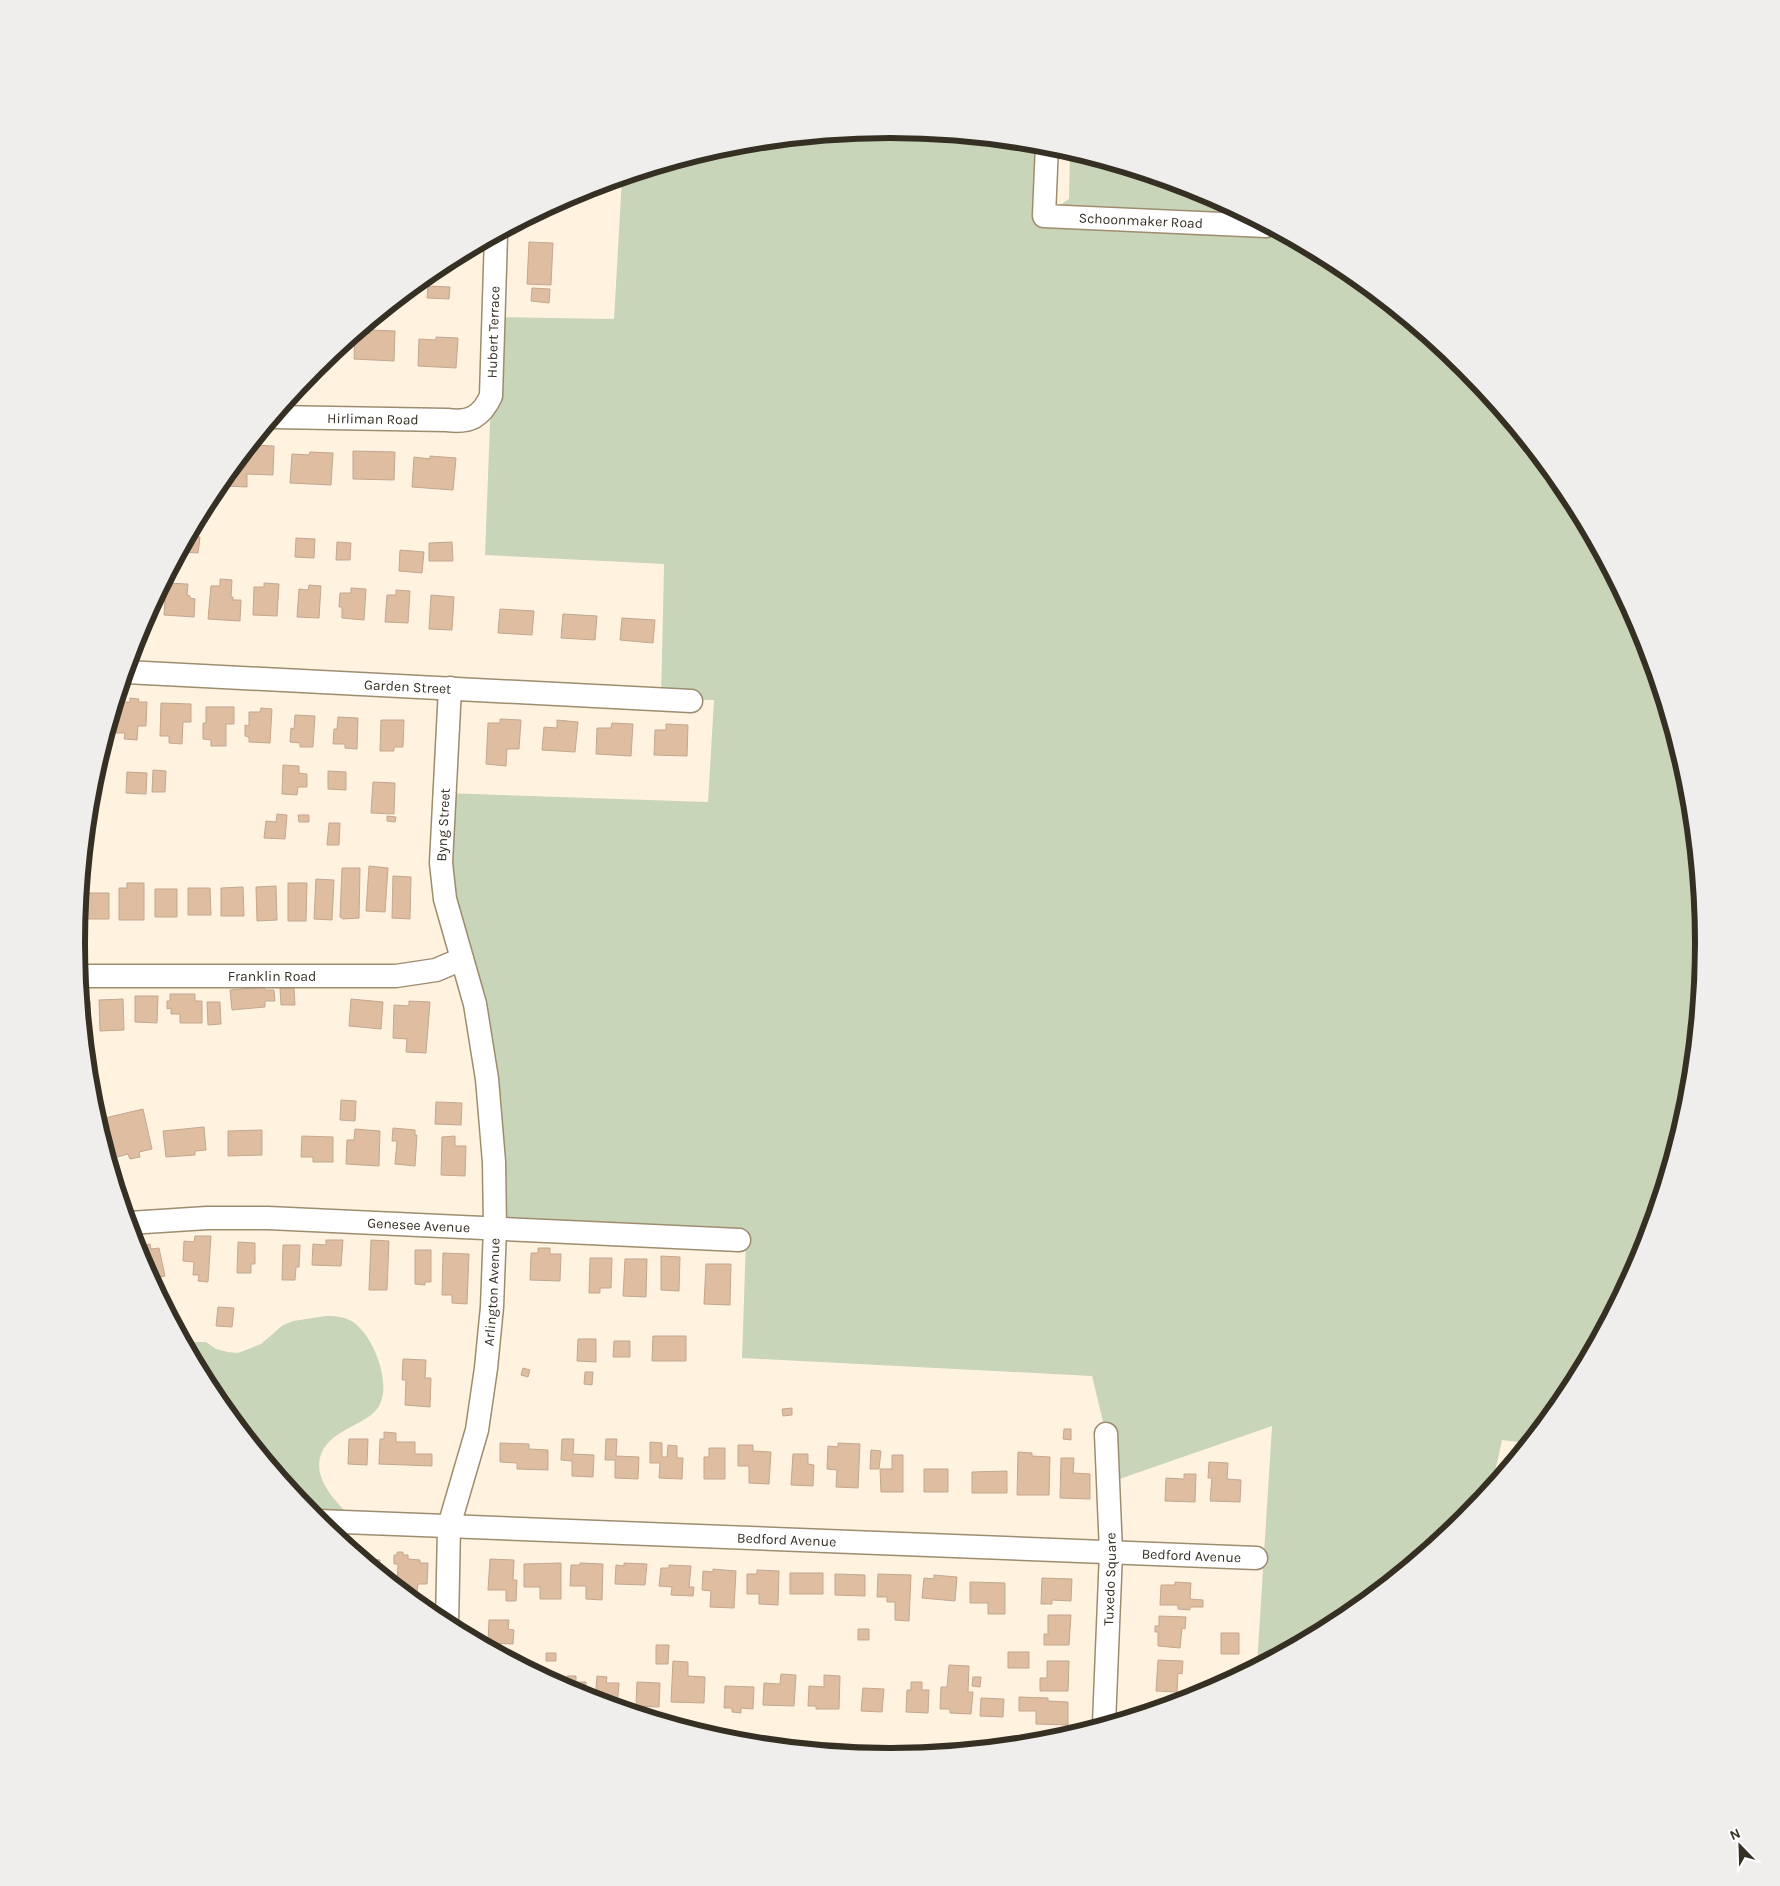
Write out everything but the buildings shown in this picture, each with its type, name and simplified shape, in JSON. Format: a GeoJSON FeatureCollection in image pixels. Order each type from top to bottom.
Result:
{"type":"FeatureCollection","features":[{"type":"Feature","properties":{"kind":"street","name":"Schoonmaker Road"},"geometry":{"type":"LineString","coordinates":[[1047,153],[1044,216],[1254,225]]}},
{"type":"Feature","properties":{"kind":"street","name":"Hubert Terrace"},"geometry":{"type":"LineString","coordinates":[[472,419],[485,409],[491,396],[496,242]]}},
{"type":"Feature","properties":{"kind":"street","name":"Hirliman Road"},"geometry":{"type":"LineString","coordinates":[[281,417],[448,420],[460,422],[472,419]]}},
{"type":"Feature","properties":{"kind":"street","name":"Garden Street"},"geometry":{"type":"LineString","coordinates":[[132,672],[690,701]]}},
{"type":"Feature","properties":{"kind":"street","name":"Byng Street"},"geometry":{"type":"LineString","coordinates":[[450,688],[441,863],[445,899],[462,959]]}},
{"type":"Feature","properties":{"kind":"street","name":"Franklin Road"},"geometry":{"type":"LineString","coordinates":[[86,976],[396,976],[436,970],[462,959]]}},
{"type":"Feature","properties":{"kind":"street","name":"Arlington Avenue"},"geometry":{"type":"LineString","coordinates":[[447,1615],[449,1526],[478,1421],[492,1307],[495,1228],[494,1162],[487,1079],[475,1004],[462,959]]}},
{"type":"Feature","properties":{"kind":"street","name":"Genesee Avenue"},"geometry":{"type":"LineString","coordinates":[[136,1223],[207,1218],[268,1218],[739,1240]]}},
{"type":"Feature","properties":{"kind":"street","name":"Tuxedo Square"},"geometry":{"type":"LineString","coordinates":[[1104,1719],[1111,1552],[1106,1434]]}},
{"type":"Feature","properties":{"kind":"street","name":"Bedford Avenue"},"geometry":{"type":"LineString","coordinates":[[331,1521],[1256,1558]]}},
{"type":"Feature","properties":{"kind":"green space"},"geometry":{"type":"Polygon","coordinates":[[[890,138],[943,140],[1047,153],[1044,216],[1069,199],[1070,158],[1098,165],[1198,199],[1246,221],[1292,246],[1380,304],[1421,338],[1459,374],[1495,412],[1529,453],[1587,540],[1612,587],[1634,635],[1668,735],[1680,786],[1693,890],[1695,943],[1693,996],[1688,1048],[1680,1100],[1668,1151],[1652,1202],[1634,1251],[1612,1299],[1587,1346],[1559,1390],[1521,1442],[1502,1440],[1494,1475],[1421,1548],[1380,1582],[1337,1612],[1257,1659],[1272,1426],[1108,1483],[1106,1434],[1092,1376],[742,1358],[746,1239],[495,1228],[444,793],[708,802],[714,700],[661,699],[664,564],[485,555],[494,317],[614,319],[622,184],[631,181],[682,165],[733,153],[785,145],[837,140],[890,138]]]}},
{"type":"Feature","properties":{"kind":"green space"},"geometry":{"type":"Polygon","coordinates":[[[335,1316],[351,1321],[358,1326],[371,1343],[380,1366],[383,1390],[382,1400],[377,1409],[371,1415],[330,1441],[320,1458],[319,1467],[325,1485],[336,1502],[356,1523],[329,1520],[285,1474],[251,1433],[191,1342],[206,1342],[216,1349],[238,1353],[261,1344],[283,1325],[293,1321],[335,1316]]]}}]}
